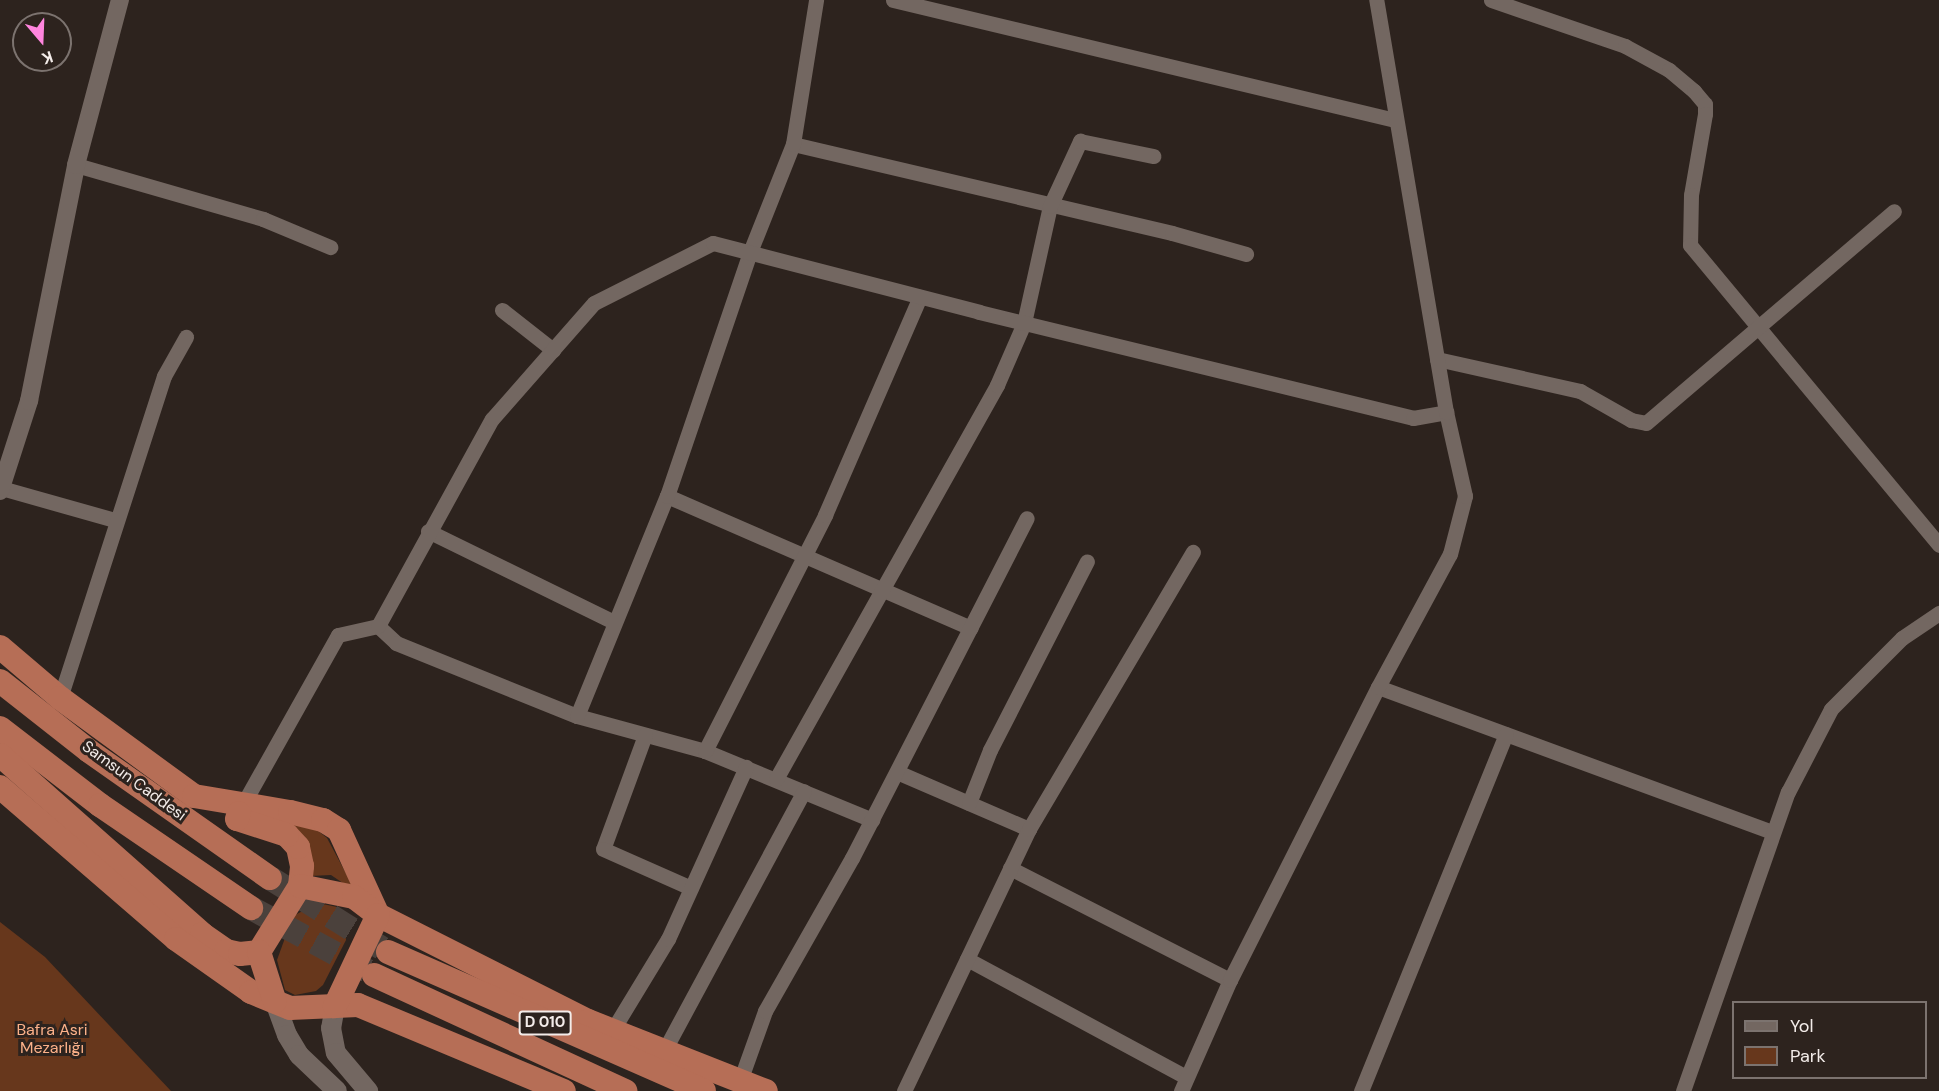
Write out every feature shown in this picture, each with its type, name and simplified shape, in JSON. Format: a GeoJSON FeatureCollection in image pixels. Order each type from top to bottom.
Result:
{"type":"FeatureCollection","features":[{"type":"Feature","properties":{"kind":"highway"},"geometry":{"type":"LineString","coordinates":[[0,646],[60,698],[194,796],[323,820],[339,830],[378,915],[335,1006]]}},
{"type":"Feature","properties":{"kind":"highway","name":"Samsun Caddesi"},"geometry":{"type":"LineString","coordinates":[[0,681],[90,751],[270,878]]}},
{"type":"Feature","properties":{"kind":"highway"},"geometry":{"type":"LineString","coordinates":[[0,728],[100,806],[251,908]]}},
{"type":"Feature","properties":{"kind":"highway"},"geometry":{"type":"LineString","coordinates":[[0,755],[218,946],[233,953],[259,952]]}},
{"type":"Feature","properties":{"kind":"highway"},"geometry":{"type":"LineString","coordinates":[[0,788],[176,939],[251,992],[290,1008],[358,1005],[393,1017],[564,1091]]}},
{"type":"Feature","properties":{"kind":"highway"},"geometry":{"type":"LineString","coordinates":[[242,806],[237,819],[279,830],[298,847],[302,866],[300,886],[259,952],[275,1002]]}},
{"type":"Feature","properties":{"kind":"highway"},"geometry":{"type":"LineString","coordinates":[[300,886],[354,897],[378,915],[469,964],[612,1030],[766,1091]]}},
{"type":"Feature","properties":{"kind":"highway","name":"D 010"},"geometry":{"type":"LineString","coordinates":[[388,951],[704,1091]]}},
{"type":"Feature","properties":{"kind":"highway","name":"D 010"},"geometry":{"type":"LineString","coordinates":[[374,975],[625,1091]]}},
{"type":"Feature","properties":{"kind":"main road"},"geometry":{"type":"LineString","coordinates":[[275,1002],[287,1035],[299,1055],[337,1091]]}},
{"type":"Feature","properties":{"kind":"main road"},"geometry":{"type":"LineString","coordinates":[[335,1006],[330,1028],[336,1053],[368,1091]]}},
{"type":"Feature","properties":{"kind":"street"},"geometry":{"type":"LineString","coordinates":[[115,520],[0,490],[29,401],[76,165],[120,0]]}},
{"type":"Feature","properties":{"kind":"street"},"geometry":{"type":"LineString","coordinates":[[577,716],[667,496],[750,252],[793,144],[816,0]]}},
{"type":"Feature","properties":{"kind":"street"},"geometry":{"type":"LineString","coordinates":[[893,0],[1395,120]]}},
{"type":"Feature","properties":{"kind":"street"},"geometry":{"type":"LineString","coordinates":[[967,959],[1184,1084],[1230,981],[1378,687],[1450,554],[1465,496],[1446,412],[1376,0]]}},
{"type":"Feature","properties":{"kind":"street"},"geometry":{"type":"LineString","coordinates":[[1491,0],[1625,46],[1669,70],[1694,91],[1705,104],[1691,195],[1690,245],[1939,545]]}},
{"type":"Feature","properties":{"kind":"street"},"geometry":{"type":"LineString","coordinates":[[776,779],[998,385],[1024,323],[1050,206],[1080,141],[1153,156]]}},
{"type":"Feature","properties":{"kind":"street"},"geometry":{"type":"LineString","coordinates":[[793,144],[1172,233],[1246,254]]}},
{"type":"Feature","properties":{"kind":"street"},"geometry":{"type":"LineString","coordinates":[[76,165],[263,219],[330,247]]}},
{"type":"Feature","properties":{"kind":"street"},"geometry":{"type":"LineString","coordinates":[[1437,359],[1580,391],[1631,420],[1646,423],[1756,326],[1894,211]]}},
{"type":"Feature","properties":{"kind":"street"},"geometry":{"type":"LineString","coordinates":[[378,627],[428,531],[492,419],[594,303],[713,243],[1024,323],[1413,418],[1446,412]]}},
{"type":"Feature","properties":{"kind":"street"},"geometry":{"type":"LineString","coordinates":[[705,751],[804,557],[920,297]]}},
{"type":"Feature","properties":{"kind":"street"},"geometry":{"type":"LineString","coordinates":[[502,310],[553,350]]}},
{"type":"Feature","properties":{"kind":"street"},"geometry":{"type":"LineString","coordinates":[[60,698],[115,520],[164,376],[186,337]]}},
{"type":"Feature","properties":{"kind":"street"},"geometry":{"type":"LineString","coordinates":[[667,496],[970,628]]}},
{"type":"Feature","properties":{"kind":"street"},"geometry":{"type":"LineString","coordinates":[[740,1081],[765,1011],[872,820],[1027,518]]}},
{"type":"Feature","properties":{"kind":"street"},"geometry":{"type":"LineString","coordinates":[[428,531],[614,622]]}},
{"type":"Feature","properties":{"kind":"street"},"geometry":{"type":"LineString","coordinates":[[904,1091],[1029,829],[1193,552]]}},
{"type":"Feature","properties":{"kind":"street"},"geometry":{"type":"LineString","coordinates":[[969,803],[990,750],[1087,561]]}},
{"type":"Feature","properties":{"kind":"street"},"geometry":{"type":"LineString","coordinates":[[1683,1091],[1772,832],[1788,792],[1831,709],[1902,638],[1939,613]]}},
{"type":"Feature","properties":{"kind":"street"},"geometry":{"type":"LineString","coordinates":[[378,627],[396,643],[577,716],[705,751],[872,820]]}},
{"type":"Feature","properties":{"kind":"street"},"geometry":{"type":"LineString","coordinates":[[242,806],[338,635],[378,627]]}},
{"type":"Feature","properties":{"kind":"street"},"geometry":{"type":"LineString","coordinates":[[1378,687],[1772,832]]}},
{"type":"Feature","properties":{"kind":"street"},"geometry":{"type":"LineString","coordinates":[[1361,1091],[1506,734]]}},
{"type":"Feature","properties":{"kind":"street"},"geometry":{"type":"LineString","coordinates":[[645,735],[603,849],[691,888]]}},
{"type":"Feature","properties":{"kind":"street"},"geometry":{"type":"LineString","coordinates":[[612,1030],[668,939],[746,767]]}},
{"type":"Feature","properties":{"kind":"street"},"geometry":{"type":"LineString","coordinates":[[897,772],[1029,829]]}},
{"type":"Feature","properties":{"kind":"street"},"geometry":{"type":"LineString","coordinates":[[664,1051],[804,791]]}},
{"type":"Feature","properties":{"kind":"street"},"geometry":{"type":"LineString","coordinates":[[1010,868],[1230,981]]}},
{"type":"Feature","properties":{"kind":"green space"},"geometry":{"type":"Polygon","coordinates":[[[275,819],[317,830],[327,838],[356,892],[331,875],[310,876],[275,819]]]}},
{"type":"Feature","properties":{"kind":"green space"},"geometry":{"type":"Polygon","coordinates":[[[318,903],[337,907],[344,918],[346,940],[323,985],[316,991],[295,995],[285,990],[277,960],[293,916],[318,903]]]}},
{"type":"Feature","properties":{"kind":"green space","name":"Bafra Asri Mezarlığı"},"geometry":{"type":"Polygon","coordinates":[[[0,922],[45,957],[171,1091],[0,1091],[0,922]]]}},
{"type":"Feature","properties":{"kind":"tunnel"},"geometry":{"type":"LineString","coordinates":[[270,878],[388,952]]}},
{"type":"Feature","properties":{"kind":"tunnel"},"geometry":{"type":"LineString","coordinates":[[251,908],[373,974]]}}]}
